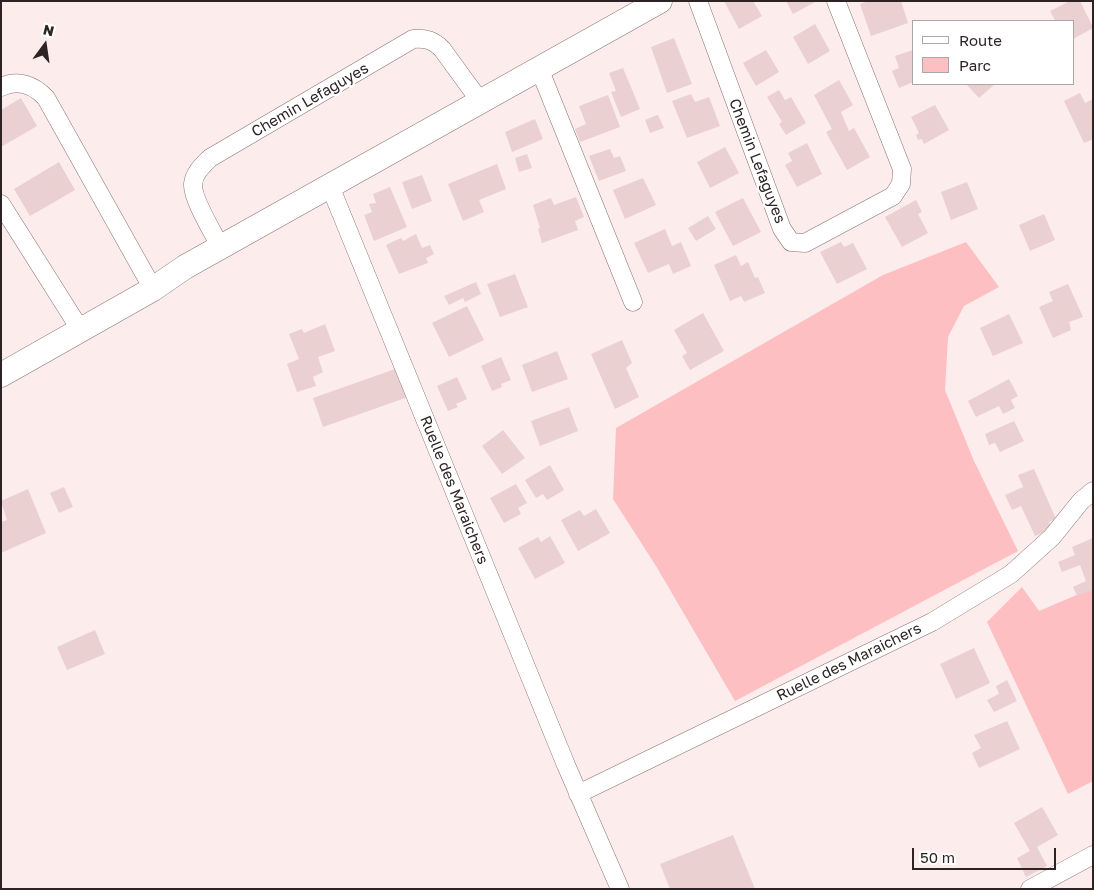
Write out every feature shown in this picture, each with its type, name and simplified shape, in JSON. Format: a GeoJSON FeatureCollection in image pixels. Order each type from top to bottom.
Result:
{"type":"FeatureCollection","features":[{"type":"Feature","properties":{"kind":"main road"},"geometry":{"type":"LineString","coordinates":[[1,375],[153,289],[185,267],[222,248],[660,1]]}},
{"type":"Feature","properties":{"kind":"street","name":"Chemin Lefaguyes"},"geometry":{"type":"LineString","coordinates":[[698,1],[782,228],[791,242],[805,243],[893,196],[901,184],[902,169],[836,1]]}},
{"type":"Feature","properties":{"kind":"street","name":"Chemin Lefaguyes"},"geometry":{"type":"LineString","coordinates":[[222,248],[196,198],[193,184],[198,170],[210,158],[413,39],[423,38],[434,41],[442,49],[480,102]]}},
{"type":"Feature","properties":{"kind":"street"},"geometry":{"type":"LineString","coordinates":[[539,68],[633,302]]}},
{"type":"Feature","properties":{"kind":"street"},"geometry":{"type":"LineString","coordinates":[[1,86],[10,83],[22,84],[36,88],[46,98],[153,289]]}},
{"type":"Feature","properties":{"kind":"street","name":"Ruelle des Maraichers"},"geometry":{"type":"LineString","coordinates":[[330,186],[578,794],[620,889]]}},
{"type":"Feature","properties":{"kind":"street"},"geometry":{"type":"LineString","coordinates":[[1,204],[80,329]]}},
{"type":"Feature","properties":{"kind":"street","name":"Ruelle des Maraichers"},"geometry":{"type":"LineString","coordinates":[[578,794],[932,622],[1011,574],[1052,537],[1081,501],[1093,491]]}},
{"type":"Feature","properties":{"kind":"street"},"geometry":{"type":"LineString","coordinates":[[1030,889],[1093,855]]}},
{"type":"Feature","properties":{"kind":"green space"},"geometry":{"type":"Polygon","coordinates":[[[966,242],[999,287],[964,306],[948,337],[945,390],[974,461],[1018,551],[735,701],[656,566],[613,499],[616,428],[883,275],[966,242]]]}},
{"type":"Feature","properties":{"kind":"green space"},"geometry":{"type":"Polygon","coordinates":[[[1022,587],[1039,611],[1093,588],[1093,781],[1068,794],[987,622],[1022,587]]]}},
{"type":"Feature","properties":{"kind":"building"},"geometry":{"type":"Polygon","coordinates":[[[724,1],[753,1],[762,16],[739,29],[724,1]]]}},
{"type":"Feature","properties":{"kind":"building"},"geometry":{"type":"Polygon","coordinates":[[[786,1],[817,1],[793,14],[786,1]]]}},
{"type":"Feature","properties":{"kind":"building"},"geometry":{"type":"Polygon","coordinates":[[[869,1],[901,1],[908,23],[871,36],[860,4],[869,1]]]}},
{"type":"Feature","properties":{"kind":"building"},"geometry":{"type":"Polygon","coordinates":[[[1070,1],[1080,1],[1093,28],[1074,38],[1074,20],[1055,20],[1050,11],[1070,1]]]}},
{"type":"Feature","properties":{"kind":"building"},"geometry":{"type":"Polygon","coordinates":[[[815,24],[830,51],[808,64],[793,37],[815,24]]]}},
{"type":"Feature","properties":{"kind":"building"},"geometry":{"type":"Polygon","coordinates":[[[674,38],[692,84],[667,93],[651,47],[674,38]]]}},
{"type":"Feature","properties":{"kind":"building"},"geometry":{"type":"Polygon","coordinates":[[[766,50],[779,72],[756,86],[743,63],[766,50]]]}},
{"type":"Feature","properties":{"kind":"building"},"geometry":{"type":"Polygon","coordinates":[[[912,50],[912,82],[899,88],[892,71],[899,68],[895,56],[912,50]]]}},
{"type":"Feature","properties":{"kind":"building"},"geometry":{"type":"Polygon","coordinates":[[[623,68],[640,109],[621,117],[611,92],[616,91],[609,73],[623,68]]]}},
{"type":"Feature","properties":{"kind":"building"},"geometry":{"type":"Polygon","coordinates":[[[839,80],[853,105],[841,112],[845,122],[849,131],[854,128],[870,157],[847,170],[826,132],[832,129],[814,95],[839,80]]]}},
{"type":"Feature","properties":{"kind":"building"},"geometry":{"type":"Polygon","coordinates":[[[967,85],[994,85],[979,98],[967,85]]]}},
{"type":"Feature","properties":{"kind":"building"},"geometry":{"type":"Polygon","coordinates":[[[779,90],[785,100],[791,97],[806,123],[786,135],[779,124],[782,122],[767,97],[779,90]]]}},
{"type":"Feature","properties":{"kind":"building"},"geometry":{"type":"Polygon","coordinates":[[[1080,93],[1085,103],[1093,99],[1093,139],[1084,143],[1064,101],[1080,93]]]}},
{"type":"Feature","properties":{"kind":"building"},"geometry":{"type":"Polygon","coordinates":[[[691,94],[695,102],[709,97],[720,126],[687,138],[672,101],[691,94]]]}},
{"type":"Feature","properties":{"kind":"building"},"geometry":{"type":"Polygon","coordinates":[[[608,95],[620,127],[580,142],[575,129],[586,124],[579,106],[608,95]]]}},
{"type":"Feature","properties":{"kind":"building"},"geometry":{"type":"Polygon","coordinates":[[[21,98],[37,126],[1,147],[1,110],[21,98]]]}},
{"type":"Feature","properties":{"kind":"building"},"geometry":{"type":"Polygon","coordinates":[[[935,105],[949,130],[924,144],[922,139],[918,140],[916,135],[919,133],[911,117],[935,105]]]}},
{"type":"Feature","properties":{"kind":"building"},"geometry":{"type":"Polygon","coordinates":[[[658,115],[664,128],[650,133],[645,120],[658,115]]]}},
{"type":"Feature","properties":{"kind":"building"},"geometry":{"type":"Polygon","coordinates":[[[535,119],[543,139],[512,152],[505,132],[535,119]]]}},
{"type":"Feature","properties":{"kind":"building"},"geometry":{"type":"Polygon","coordinates":[[[807,143],[822,174],[797,187],[785,165],[792,161],[788,153],[807,143]]]}},
{"type":"Feature","properties":{"kind":"building"},"geometry":{"type":"Polygon","coordinates":[[[725,147],[739,173],[710,188],[697,162],[725,147]]]}},
{"type":"Feature","properties":{"kind":"building"},"geometry":{"type":"Polygon","coordinates":[[[610,149],[614,158],[620,156],[626,171],[599,181],[589,156],[610,149]]]}},
{"type":"Feature","properties":{"kind":"building"},"geometry":{"type":"Polygon","coordinates":[[[527,154],[532,168],[519,172],[515,158],[527,154]]]}},
{"type":"Feature","properties":{"kind":"building"},"geometry":{"type":"Polygon","coordinates":[[[59,162],[75,190],[30,216],[14,189],[59,162]]]}},
{"type":"Feature","properties":{"kind":"building"},"geometry":{"type":"Polygon","coordinates":[[[497,164],[506,189],[479,200],[484,212],[463,221],[448,184],[497,164]]]}},
{"type":"Feature","properties":{"kind":"building"},"geometry":{"type":"Polygon","coordinates":[[[422,175],[432,201],[412,209],[402,182],[422,175]]]}},
{"type":"Feature","properties":{"kind":"building"},"geometry":{"type":"Polygon","coordinates":[[[643,178],[656,205],[625,219],[613,190],[643,178]]]}},
{"type":"Feature","properties":{"kind":"building"},"geometry":{"type":"Polygon","coordinates":[[[967,182],[978,209],[951,220],[941,192],[967,182]]]}},
{"type":"Feature","properties":{"kind":"building"},"geometry":{"type":"Polygon","coordinates":[[[390,187],[407,227],[374,241],[364,215],[372,212],[369,204],[376,203],[373,194],[390,187]]]}},
{"type":"Feature","properties":{"kind":"building"},"geometry":{"type":"Polygon","coordinates":[[[576,197],[584,217],[575,221],[578,230],[542,243],[538,229],[540,228],[533,205],[551,198],[554,205],[576,197]]]}},
{"type":"Feature","properties":{"kind":"building"},"geometry":{"type":"Polygon","coordinates":[[[743,198],[761,232],[733,246],[715,212],[743,198]]]}},
{"type":"Feature","properties":{"kind":"building"},"geometry":{"type":"Polygon","coordinates":[[[916,200],[922,212],[918,214],[928,233],[902,247],[885,217],[916,200]]]}},
{"type":"Feature","properties":{"kind":"building"},"geometry":{"type":"Polygon","coordinates":[[[1044,214],[1055,240],[1030,251],[1019,225],[1044,214]]]}},
{"type":"Feature","properties":{"kind":"building"},"geometry":{"type":"Polygon","coordinates":[[[708,216],[716,229],[696,241],[688,228],[708,216]]]}},
{"type":"Feature","properties":{"kind":"building"},"geometry":{"type":"Polygon","coordinates":[[[665,229],[672,246],[681,242],[691,266],[673,274],[669,264],[648,273],[634,243],[665,229]]]}},
{"type":"Feature","properties":{"kind":"building"},"geometry":{"type":"Polygon","coordinates":[[[416,234],[422,248],[430,245],[434,254],[426,258],[428,263],[399,274],[386,245],[401,238],[403,241],[416,234]]]}},
{"type":"Feature","properties":{"kind":"building"},"geometry":{"type":"Polygon","coordinates":[[[841,242],[844,247],[853,243],[867,269],[837,284],[820,252],[841,242]]]}},
{"type":"Feature","properties":{"kind":"building"},"geometry":{"type":"Polygon","coordinates":[[[736,255],[741,266],[748,262],[755,278],[758,277],[765,293],[744,302],[741,296],[730,301],[714,265],[736,255]]]}},
{"type":"Feature","properties":{"kind":"building"},"geometry":{"type":"Polygon","coordinates":[[[515,274],[528,307],[500,317],[487,284],[515,274]]]}},
{"type":"Feature","properties":{"kind":"building"},"geometry":{"type":"Polygon","coordinates":[[[476,282],[481,294],[465,302],[463,298],[449,305],[444,296],[476,282]]]}},
{"type":"Feature","properties":{"kind":"building"},"geometry":{"type":"Polygon","coordinates":[[[1068,284],[1083,317],[1069,322],[1071,330],[1053,338],[1039,307],[1053,301],[1049,292],[1068,284]]]}},
{"type":"Feature","properties":{"kind":"building"},"geometry":{"type":"Polygon","coordinates":[[[467,306],[484,340],[449,357],[432,323],[467,306]]]}},
{"type":"Feature","properties":{"kind":"building"},"geometry":{"type":"Polygon","coordinates":[[[703,313],[724,351],[690,370],[682,356],[687,353],[674,330],[703,313]]]}},
{"type":"Feature","properties":{"kind":"building"},"geometry":{"type":"Polygon","coordinates":[[[1009,314],[1023,343],[993,356],[980,328],[1009,314]]]}},
{"type":"Feature","properties":{"kind":"building"},"geometry":{"type":"Polygon","coordinates":[[[325,324],[335,351],[318,357],[323,372],[313,377],[316,386],[297,392],[287,364],[299,359],[289,334],[302,329],[304,333],[325,324]]]}},
{"type":"Feature","properties":{"kind":"building"},"geometry":{"type":"Polygon","coordinates":[[[622,340],[632,363],[626,368],[639,397],[615,409],[591,354],[622,340]]]}},
{"type":"Feature","properties":{"kind":"building"},"geometry":{"type":"Polygon","coordinates":[[[557,351],[568,379],[532,392],[522,365],[557,351]]]}},
{"type":"Feature","properties":{"kind":"building"},"geometry":{"type":"Polygon","coordinates":[[[501,357],[511,380],[501,384],[502,387],[492,391],[481,366],[501,357]]]}},
{"type":"Feature","properties":{"kind":"building"},"geometry":{"type":"Polygon","coordinates":[[[398,368],[408,397],[323,427],[313,398],[398,368]]]}},
{"type":"Feature","properties":{"kind":"building"},"geometry":{"type":"Polygon","coordinates":[[[457,377],[467,399],[456,404],[458,407],[448,411],[437,386],[457,377]]]}},
{"type":"Feature","properties":{"kind":"building"},"geometry":{"type":"Polygon","coordinates":[[[1009,379],[1018,396],[1011,400],[1015,408],[1003,414],[999,406],[976,417],[968,401],[1009,379]]]}},
{"type":"Feature","properties":{"kind":"building"},"geometry":{"type":"Polygon","coordinates":[[[569,407],[578,431],[540,446],[531,421],[569,407]]]}},
{"type":"Feature","properties":{"kind":"building"},"geometry":{"type":"Polygon","coordinates":[[[1014,421],[1024,441],[1000,452],[995,443],[989,445],[985,434],[1014,421]]]}},
{"type":"Feature","properties":{"kind":"building"},"geometry":{"type":"Polygon","coordinates":[[[503,430],[525,458],[502,474],[482,446],[503,430]]]}},
{"type":"Feature","properties":{"kind":"building"},"geometry":{"type":"Polygon","coordinates":[[[550,465],[564,490],[547,500],[543,494],[536,498],[525,480],[550,465]]]}},
{"type":"Feature","properties":{"kind":"building"},"geometry":{"type":"Polygon","coordinates":[[[1034,469],[1056,519],[1049,522],[1052,529],[1035,536],[1021,506],[1012,510],[1005,495],[1023,487],[1018,475],[1034,469]]]}},
{"type":"Feature","properties":{"kind":"building"},"geometry":{"type":"Polygon","coordinates":[[[516,484],[527,503],[518,508],[521,514],[504,523],[490,498],[516,484]]]}},
{"type":"Feature","properties":{"kind":"building"},"geometry":{"type":"Polygon","coordinates":[[[64,487],[73,507],[59,513],[50,493],[64,487]]]}},
{"type":"Feature","properties":{"kind":"building"},"geometry":{"type":"Polygon","coordinates":[[[28,489],[46,533],[1,553],[1,522],[7,520],[1,501],[28,489]]]}},
{"type":"Feature","properties":{"kind":"building"},"geometry":{"type":"Polygon","coordinates":[[[596,509],[610,533],[578,551],[561,520],[580,510],[584,516],[596,509]]]}},
{"type":"Feature","properties":{"kind":"building"},"geometry":{"type":"Polygon","coordinates":[[[550,536],[565,563],[535,579],[518,548],[538,537],[541,542],[550,536]]]}},
{"type":"Feature","properties":{"kind":"building"},"geometry":{"type":"Polygon","coordinates":[[[1093,538],[1093,590],[1077,596],[1073,587],[1086,581],[1080,565],[1062,572],[1058,562],[1075,555],[1072,547],[1093,538]]]}},
{"type":"Feature","properties":{"kind":"building"},"geometry":{"type":"Polygon","coordinates":[[[95,630],[105,654],[67,670],[57,647],[95,630]]]}},
{"type":"Feature","properties":{"kind":"building"},"geometry":{"type":"Polygon","coordinates":[[[974,648],[990,683],[956,699],[940,664],[974,648]]]}},
{"type":"Feature","properties":{"kind":"building"},"geometry":{"type":"Polygon","coordinates":[[[1007,680],[1017,701],[994,712],[987,700],[999,694],[996,686],[1007,680]]]}},
{"type":"Feature","properties":{"kind":"building"},"geometry":{"type":"Polygon","coordinates":[[[1007,721],[1020,749],[979,768],[972,753],[981,748],[974,735],[1007,721]]]}},
{"type":"Feature","properties":{"kind":"building"},"geometry":{"type":"Polygon","coordinates":[[[1042,807],[1058,835],[1037,847],[1047,866],[1026,877],[1017,858],[1030,851],[1014,823],[1042,807]]]}},
{"type":"Feature","properties":{"kind":"building"},"geometry":{"type":"Polygon","coordinates":[[[733,835],[755,889],[670,889],[660,864],[733,835]]]}}]}
